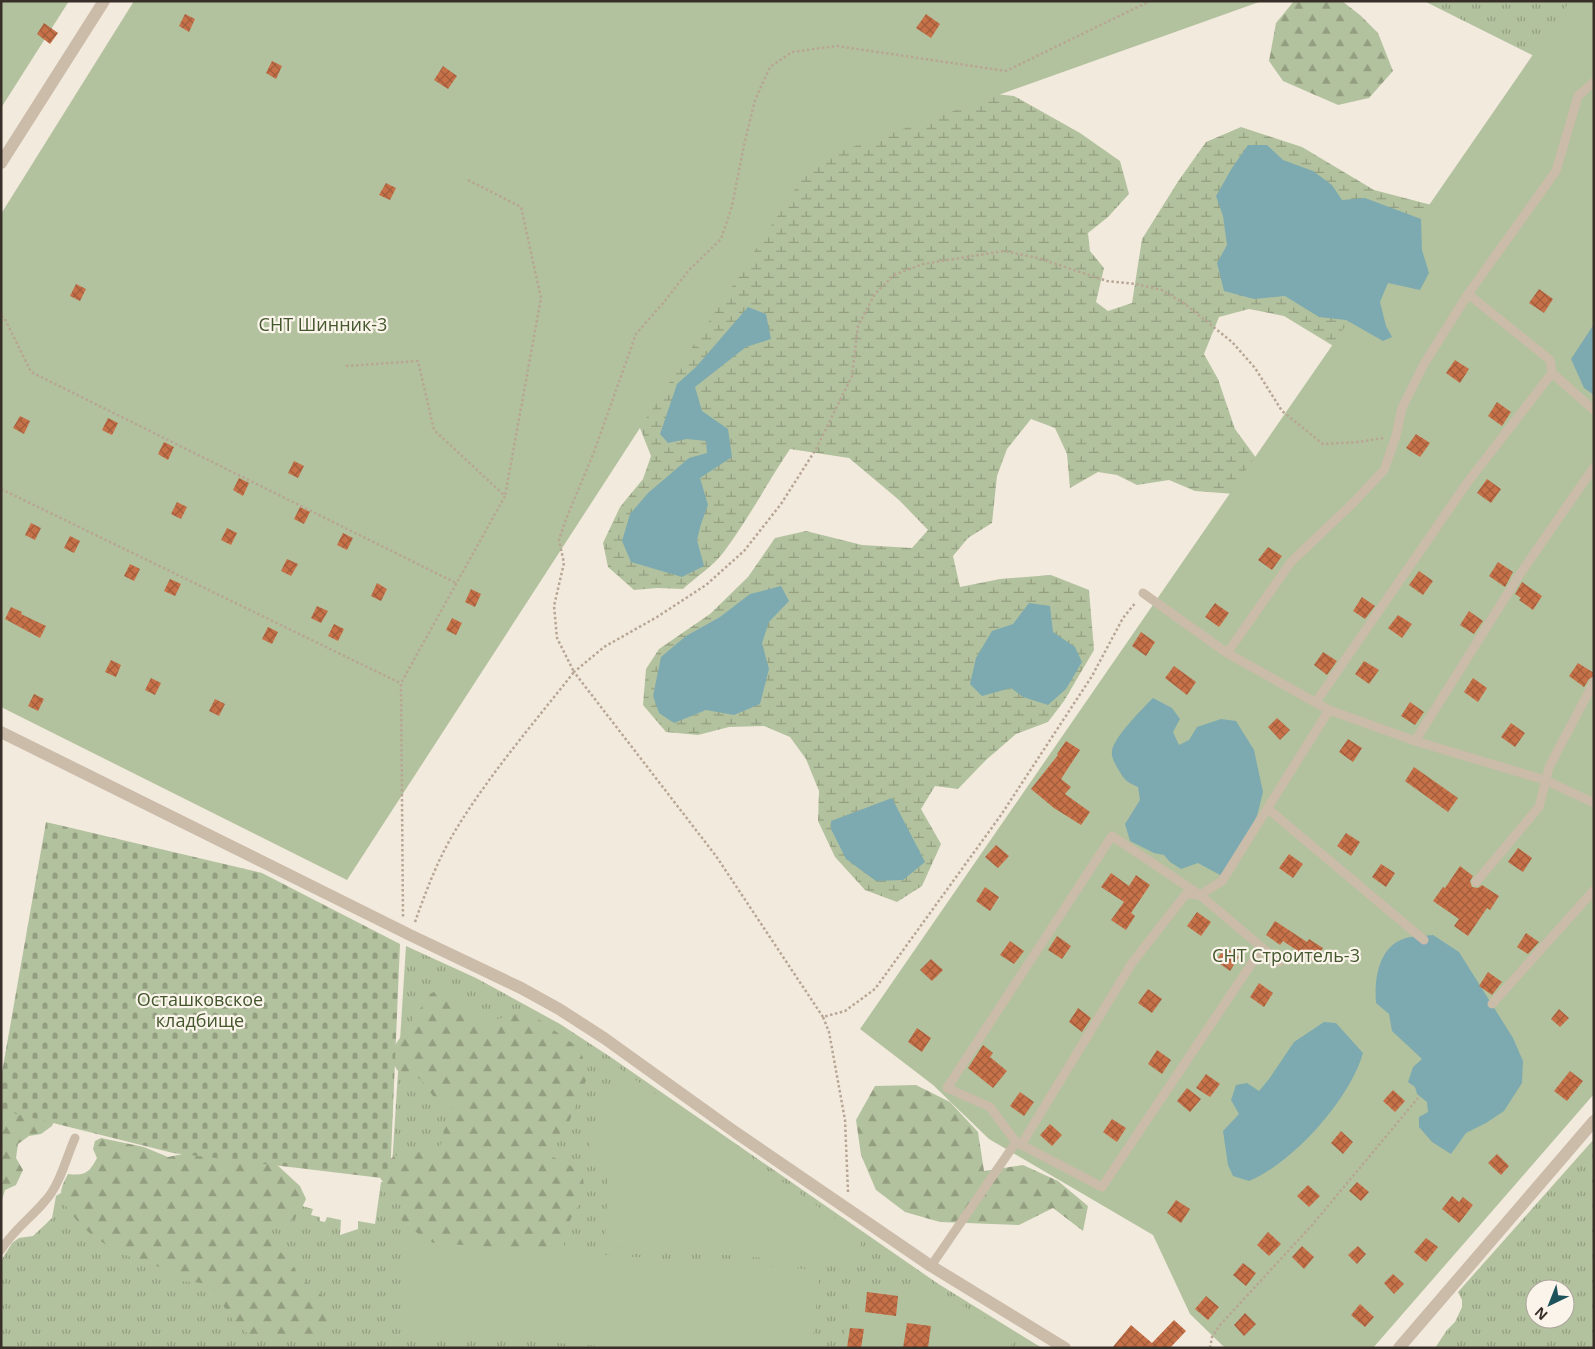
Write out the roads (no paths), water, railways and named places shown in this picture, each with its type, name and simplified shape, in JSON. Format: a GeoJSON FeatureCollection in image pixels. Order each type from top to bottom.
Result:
{"type":"FeatureCollection","features":[{"type":"Feature","properties":{"kind":"street"},"geometry":{"type":"LineString","coordinates":[[1,163],[104,1]]}},
{"type":"Feature","properties":{"kind":"street"},"geometry":{"type":"LineString","coordinates":[[1,732],[521,988],[559,1009],[604,1038],[735,1132],[931,1266],[1065,1348]]}},
{"type":"Feature","properties":{"kind":"street"},"geometry":{"type":"LineString","coordinates":[[1399,1348],[1594,1121]]}},
{"type":"Feature","properties":{"kind":"lane"},"geometry":{"type":"LineString","coordinates":[[1227,653],[1292,562],[1384,470],[1396,436],[1402,408],[1424,364],[1468,294],[1556,171],[1578,96],[1594,82]]}},
{"type":"Feature","properties":{"kind":"lane"},"geometry":{"type":"LineString","coordinates":[[1468,294],[1550,360],[1552,373],[1594,410]]}},
{"type":"Feature","properties":{"kind":"lane"},"geometry":{"type":"LineString","coordinates":[[1316,702],[1467,483],[1552,373]]}},
{"type":"Feature","properties":{"kind":"lane"},"geometry":{"type":"LineString","coordinates":[[1415,741],[1520,574],[1594,467]]}},
{"type":"Feature","properties":{"kind":"lane"},"geometry":{"type":"LineString","coordinates":[[1143,592],[1227,653],[1330,710],[1415,741],[1544,780],[1594,803]]}},
{"type":"Feature","properties":{"kind":"lane"},"geometry":{"type":"LineString","coordinates":[[1476,882],[1539,808],[1544,780],[1549,767],[1594,682]]}},
{"type":"Feature","properties":{"kind":"lane"},"geometry":{"type":"LineString","coordinates":[[931,1266],[1018,1143],[1132,963],[1186,894],[1200,895],[1222,881],[1330,710]]}},
{"type":"Feature","properties":{"kind":"lane"},"geometry":{"type":"LineString","coordinates":[[1268,809],[1424,940]]}},
{"type":"Feature","properties":{"kind":"lane"},"geometry":{"type":"LineString","coordinates":[[1262,948],[1102,1187],[1018,1143],[990,1108],[947,1088],[1112,836],[1200,895],[1279,962]]}},
{"type":"Feature","properties":{"kind":"lane"},"geometry":{"type":"LineString","coordinates":[[1492,1004],[1594,890]]}},
{"type":"Feature","properties":{"kind":"lane"},"geometry":{"type":"LineString","coordinates":[[1,1250],[9,1236],[46,1200],[56,1184],[74,1138]]}},
{"type":"Feature","properties":{"kind":"water"},"geometry":{"type":"Polygon","coordinates":[[[1248,145],[1267,145],[1283,160],[1313,171],[1332,185],[1342,200],[1365,198],[1421,219],[1422,250],[1429,273],[1420,290],[1388,283],[1380,302],[1386,326],[1392,337],[1383,341],[1346,320],[1319,317],[1285,296],[1254,299],[1224,291],[1217,263],[1227,245],[1223,216],[1216,196],[1248,145]]]}},
{"type":"Feature","properties":{"kind":"water"},"geometry":{"type":"Polygon","coordinates":[[[748,307],[766,314],[771,339],[746,347],[695,387],[702,411],[728,429],[732,457],[700,478],[708,505],[697,540],[704,566],[682,577],[631,562],[622,541],[630,514],[648,493],[689,458],[707,453],[706,441],[687,439],[668,443],[660,434],[677,384],[696,367],[748,307]]]}},
{"type":"Feature","properties":{"kind":"water"},"geometry":{"type":"Polygon","coordinates":[[[1594,324],[1594,395],[1584,388],[1571,359],[1594,324]]]}},
{"type":"Feature","properties":{"kind":"water"},"geometry":{"type":"Polygon","coordinates":[[[781,586],[789,601],[769,622],[762,643],[769,669],[760,704],[734,715],[706,710],[674,723],[659,713],[653,696],[661,657],[686,636],[720,617],[750,594],[781,586]]]}},
{"type":"Feature","properties":{"kind":"water"},"geometry":{"type":"Polygon","coordinates":[[[1029,603],[1050,606],[1053,632],[1075,647],[1082,662],[1066,689],[1048,705],[1023,697],[1011,688],[982,696],[970,684],[976,658],[992,631],[1013,624],[1029,603]]]}},
{"type":"Feature","properties":{"kind":"water"},"geometry":{"type":"Polygon","coordinates":[[[1153,698],[1172,708],[1180,719],[1173,732],[1179,745],[1189,740],[1197,727],[1221,719],[1236,721],[1254,750],[1263,792],[1257,816],[1240,850],[1226,870],[1220,875],[1198,863],[1181,869],[1170,862],[1164,855],[1154,853],[1130,841],[1125,824],[1140,800],[1138,787],[1123,776],[1112,756],[1112,751],[1123,731],[1153,698]]]}},
{"type":"Feature","properties":{"kind":"water"},"geometry":{"type":"Polygon","coordinates":[[[892,798],[925,862],[903,880],[876,881],[846,859],[831,829],[831,821],[892,798]]]}},
{"type":"Feature","properties":{"kind":"water"},"geometry":{"type":"Polygon","coordinates":[[[1433,935],[1459,952],[1513,1038],[1523,1061],[1522,1083],[1504,1111],[1466,1133],[1451,1154],[1432,1142],[1419,1127],[1419,1117],[1428,1112],[1427,1102],[1417,1094],[1415,1087],[1408,1082],[1413,1067],[1422,1059],[1392,1031],[1389,1014],[1376,1003],[1378,972],[1385,954],[1391,946],[1400,940],[1410,937],[1433,935]]]}},
{"type":"Feature","properties":{"kind":"water"},"geometry":{"type":"Polygon","coordinates":[[[1324,1022],[1336,1023],[1363,1053],[1346,1090],[1318,1128],[1284,1160],[1249,1181],[1233,1176],[1228,1165],[1223,1131],[1239,1114],[1231,1100],[1236,1085],[1247,1083],[1259,1091],[1294,1042],[1324,1022]]]}},
{"type":"Feature","properties":{"kind":"park label","name":"СНТ Шинник-3"},"geometry":{"type":"Point","coordinates":[323,324]}},
{"type":"Feature","properties":{"kind":"park label","name":"СНТ Строитель-3"},"geometry":{"type":"Point","coordinates":[1286,955]}},
{"type":"Feature","properties":{"kind":"park label","name":"Осташковское кладбище"},"geometry":{"type":"Point","coordinates":[200,1009]}}]}
